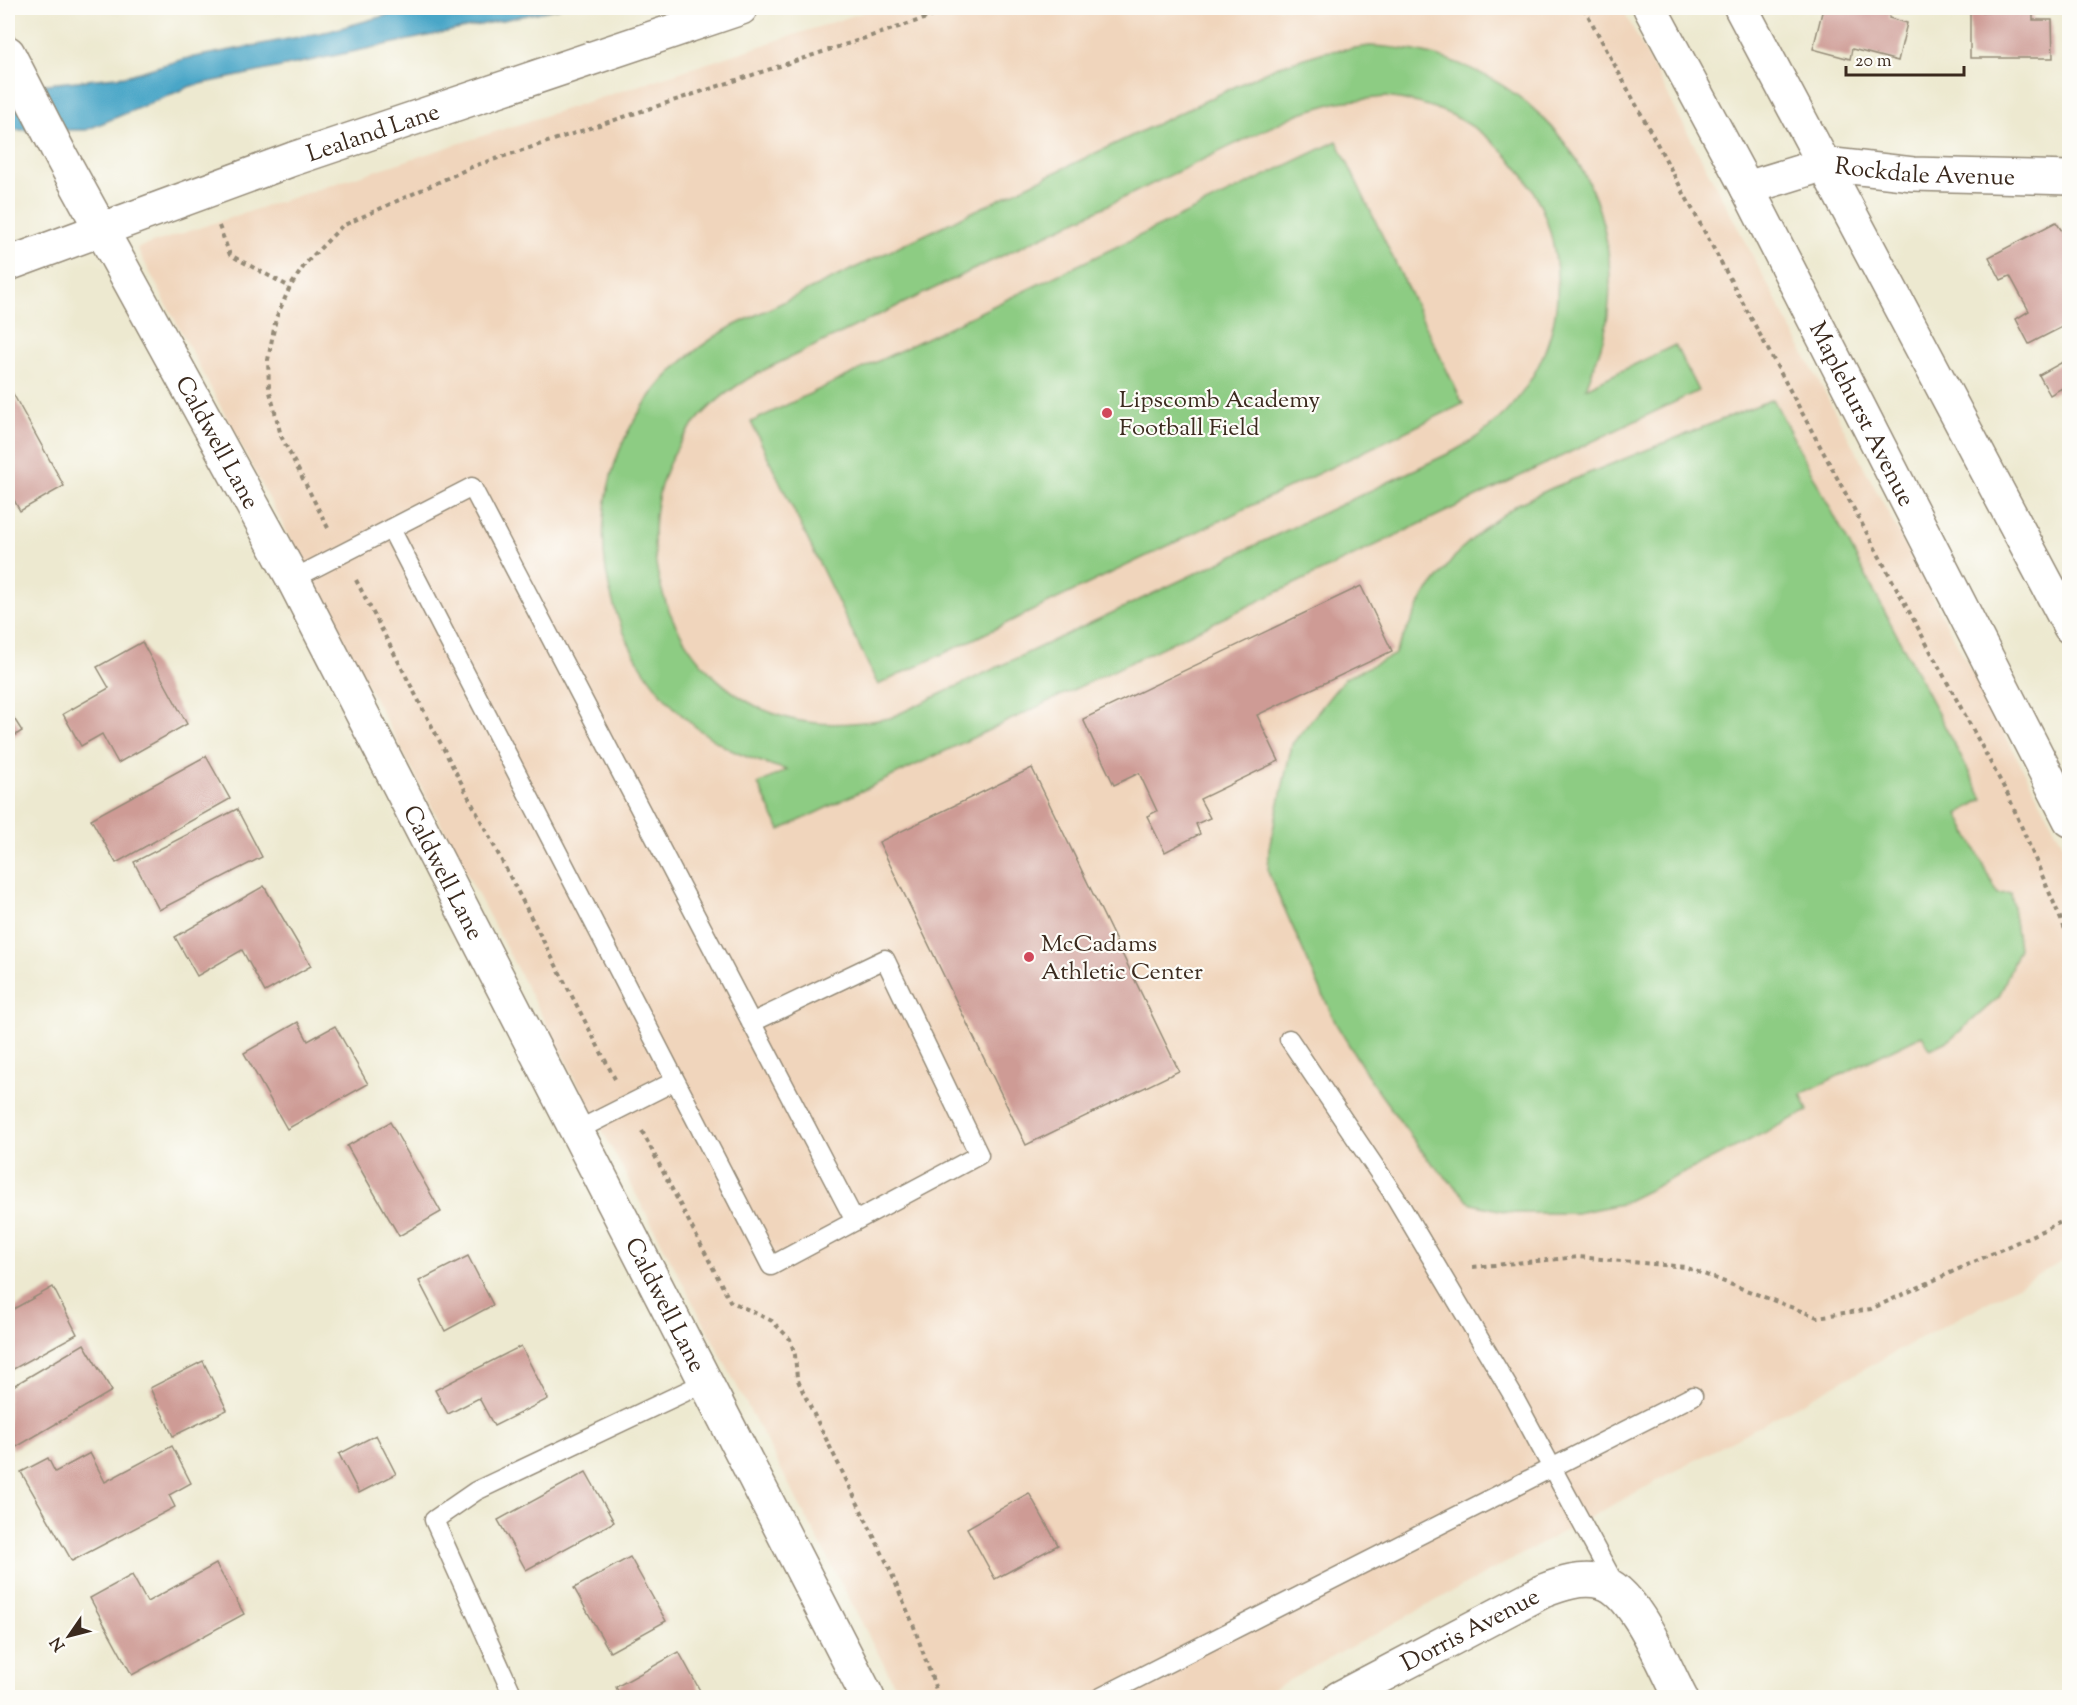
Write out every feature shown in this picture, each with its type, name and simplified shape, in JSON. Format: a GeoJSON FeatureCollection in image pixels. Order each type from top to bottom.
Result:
{"type":"FeatureCollection","features":[{"type":"Feature","properties":{"kind":"street","name":"Lealand Lane"},"geometry":{"type":"LineString","coordinates":[[8,264],[208,190],[741,8]]}},
{"type":"Feature","properties":{"kind":"street","name":"Maplehurst Avenue"},"geometry":{"type":"LineString","coordinates":[[1650,8],[1747,188],[2070,820]]}},
{"type":"Feature","properties":{"kind":"street"},"geometry":{"type":"LineString","coordinates":[[1742,8],[2070,627]]}},
{"type":"Feature","properties":{"kind":"street","name":"Caldwell Lane"},"geometry":{"type":"LineString","coordinates":[[8,53],[62,158],[293,579],[868,1698]]}},
{"type":"Feature","properties":{"kind":"street","name":"Rockdale Avenue"},"geometry":{"type":"LineString","coordinates":[[1747,188],[1825,164],[1913,174],[2070,178]]}},
{"type":"Feature","properties":{"kind":"street","name":"Dorris Avenue"},"geometry":{"type":"LineString","coordinates":[[1339,1698],[1543,1591],[1574,1581],[1599,1581],[1614,1588]]}},
{"type":"Feature","properties":{"kind":"street"},"geometry":{"type":"LineString","coordinates":[[1614,1588],[1648,1634],[1681,1698]]}},
{"type":"Feature","properties":{"kind":"lane"},"geometry":{"type":"LineString","coordinates":[[293,579],[472,487],[855,1221]]}},
{"type":"Feature","properties":{"kind":"lane"},"geometry":{"type":"LineString","coordinates":[[391,528],[771,1266],[979,1155],[885,959],[751,1023]]}},
{"type":"Feature","properties":{"kind":"lane"},"geometry":{"type":"LineString","coordinates":[[1289,1039],[1396,1198],[1552,1467],[1614,1588]]}},
{"type":"Feature","properties":{"kind":"lane"},"geometry":{"type":"LineString","coordinates":[[576,1131],[675,1081]]}},
{"type":"Feature","properties":{"kind":"lane"},"geometry":{"type":"LineString","coordinates":[[514,1698],[434,1520],[476,1491],[706,1382]]}},
{"type":"Feature","properties":{"kind":"lane"},"geometry":{"type":"LineString","coordinates":[[1099,1698],[1120,1693],[1552,1467],[1693,1396]]}},
{"type":"Feature","properties":{"kind":"path"},"geometry":{"type":"LineString","coordinates":[[1584,8],[2008,795],[2070,941]]}},
{"type":"Feature","properties":{"kind":"path"},"geometry":{"type":"LineString","coordinates":[[208,190],[230,255],[290,287]]}},
{"type":"Feature","properties":{"kind":"path"},"geometry":{"type":"LineString","coordinates":[[1473,1267],[1579,1257],[1685,1267],[1817,1317],[1872,1309],[2070,1218]]}},
{"type":"Feature","properties":{"kind":"shaded area"},"geometry":{"type":"Polygon","coordinates":[[[877,8],[1622,8],[2069,856],[2069,1258],[1258,1697],[901,1697],[137,248],[877,8]]]}},
{"type":"Feature","properties":{"kind":"green space"},"geometry":{"type":"Polygon","coordinates":[[[1370,46],[1423,53],[1471,69],[1514,93],[1550,126],[1579,165],[1599,210],[1609,260],[1608,314],[1605,333],[1586,388],[1675,345],[1698,391],[780,830],[758,784],[787,770],[731,750],[691,723],[657,689],[632,649],[614,605],[605,559],[605,512],[614,466],[643,406],[665,379],[689,356],[731,327],[1276,67],[1324,52],[1370,46]],[[1385,97],[1338,102],[1300,113],[764,370],[726,393],[694,424],[677,448],[661,487],[654,529],[657,570],[669,610],[689,647],[717,679],[751,703],[791,719],[840,724],[890,718],[1454,451],[1507,411],[1541,361],[1556,305],[1554,248],[1535,194],[1500,148],[1449,114],[1385,97]]]}},
{"type":"Feature","properties":{"kind":"green space","name":"Lipscomb Academy Football Field"},"geometry":{"type":"Polygon","coordinates":[[[1337,141],[1463,404],[878,685],[751,422],[1337,141]]]}},
{"type":"Feature","properties":{"kind":"green space"},"geometry":{"type":"Polygon","coordinates":[[[1773,399],[1983,799],[1958,814],[1998,894],[2011,893],[2019,948],[1999,997],[1951,1039],[1930,1049],[1922,1035],[1801,1094],[1808,1111],[1621,1204],[1576,1213],[1513,1213],[1472,1204],[1427,1158],[1373,1084],[1336,1024],[1268,872],[1269,848],[1292,744],[1345,678],[1394,655],[1424,596],[1460,550],[1488,525],[1518,504],[1552,488],[1773,399]]]}},
{"type":"Feature","properties":{"kind":"water"},"geometry":{"type":"Polygon","coordinates":[[[412,8],[560,8],[191,86],[86,130],[8,130],[8,88],[126,76],[184,59],[330,31],[412,8]]]}},
{"type":"Feature","properties":{"kind":"building"},"geometry":{"type":"Polygon","coordinates":[[[1823,8],[1891,10],[1889,18],[1907,23],[1898,61],[1852,49],[1850,59],[1813,49],[1823,8]]]}},
{"type":"Feature","properties":{"kind":"building"},"geometry":{"type":"Polygon","coordinates":[[[2033,11],[2033,20],[2052,20],[2053,58],[1970,58],[1970,12],[2033,11]]]}},
{"type":"Feature","properties":{"kind":"building"},"geometry":{"type":"Polygon","coordinates":[[[2056,222],[2070,243],[2070,323],[2029,344],[2016,319],[2029,311],[2010,276],[2001,280],[1989,257],[2056,222]]]}},
{"type":"Feature","properties":{"kind":"building"},"geometry":{"type":"Polygon","coordinates":[[[2070,358],[2070,401],[2062,388],[2050,395],[2039,375],[2070,358]]]}},
{"type":"Feature","properties":{"kind":"building"},"geometry":{"type":"Polygon","coordinates":[[[11,390],[64,486],[20,511],[8,489],[8,391],[11,390]]]}},
{"type":"Feature","properties":{"kind":"building"},"geometry":{"type":"Polygon","coordinates":[[[1361,586],[1392,651],[1257,715],[1279,761],[1200,799],[1210,818],[1196,824],[1200,834],[1165,852],[1147,816],[1157,811],[1139,773],[1114,785],[1083,719],[1361,586]]]}},
{"type":"Feature","properties":{"kind":"building"},"geometry":{"type":"Polygon","coordinates":[[[142,642],[187,724],[118,763],[102,734],[81,746],[63,714],[109,688],[97,667],[142,642]]]}},
{"type":"Feature","properties":{"kind":"building"},"geometry":{"type":"Polygon","coordinates":[[[8,709],[22,731],[8,740],[8,709]]]}},
{"type":"Feature","properties":{"kind":"building"},"geometry":{"type":"Polygon","coordinates":[[[206,756],[230,799],[116,863],[91,819],[206,756]]]}},
{"type":"Feature","properties":{"kind":"building","name":"McCadams Athletic Center"},"geometry":{"type":"Polygon","coordinates":[[[1032,768],[1179,1071],[1026,1145],[879,842],[1032,768]]]}},
{"type":"Feature","properties":{"kind":"building"},"geometry":{"type":"Polygon","coordinates":[[[237,809],[262,857],[159,910],[134,862],[237,809]]]}},
{"type":"Feature","properties":{"kind":"building"},"geometry":{"type":"Polygon","coordinates":[[[264,886],[311,966],[265,992],[242,950],[197,976],[175,937],[264,886]]]}},
{"type":"Feature","properties":{"kind":"building"},"geometry":{"type":"Polygon","coordinates":[[[298,1022],[308,1041],[335,1026],[368,1084],[287,1129],[244,1053],[298,1022]]]}},
{"type":"Feature","properties":{"kind":"building"},"geometry":{"type":"Polygon","coordinates":[[[390,1122],[441,1212],[399,1236],[347,1146],[390,1122]]]}},
{"type":"Feature","properties":{"kind":"building"},"geometry":{"type":"Polygon","coordinates":[[[468,1256],[493,1305],[445,1331],[419,1281],[468,1256]]]}},
{"type":"Feature","properties":{"kind":"building"},"geometry":{"type":"Polygon","coordinates":[[[53,1287],[77,1334],[8,1372],[8,1312],[53,1287]]]}},
{"type":"Feature","properties":{"kind":"building"},"geometry":{"type":"Polygon","coordinates":[[[84,1344],[112,1391],[13,1449],[8,1440],[8,1389],[84,1344]]]}},
{"type":"Feature","properties":{"kind":"building"},"geometry":{"type":"Polygon","coordinates":[[[521,1346],[548,1399],[494,1426],[479,1398],[448,1414],[435,1390],[521,1346]]]}},
{"type":"Feature","properties":{"kind":"building"},"geometry":{"type":"Polygon","coordinates":[[[203,1361],[227,1410],[173,1436],[150,1388],[203,1361]]]}},
{"type":"Feature","properties":{"kind":"building"},"geometry":{"type":"Polygon","coordinates":[[[376,1435],[396,1474],[359,1493],[339,1454],[376,1435]]]}},
{"type":"Feature","properties":{"kind":"building"},"geometry":{"type":"Polygon","coordinates":[[[172,1446],[191,1483],[169,1495],[175,1507],[72,1561],[21,1472],[48,1458],[55,1472],[90,1453],[105,1482],[172,1446]]]}},
{"type":"Feature","properties":{"kind":"building"},"geometry":{"type":"Polygon","coordinates":[[[586,1472],[614,1522],[526,1570],[498,1520],[586,1472]]]}},
{"type":"Feature","properties":{"kind":"building"},"geometry":{"type":"Polygon","coordinates":[[[1029,1493],[1058,1545],[995,1579],[967,1528],[1029,1493]]]}},
{"type":"Feature","properties":{"kind":"building"},"geometry":{"type":"Polygon","coordinates":[[[630,1557],[666,1621],[610,1652],[574,1588],[630,1557]]]}},
{"type":"Feature","properties":{"kind":"building"},"geometry":{"type":"Polygon","coordinates":[[[216,1564],[244,1614],[132,1675],[90,1598],[132,1575],[147,1602],[216,1564]]]}},
{"type":"Feature","properties":{"kind":"building"},"geometry":{"type":"Polygon","coordinates":[[[679,1652],[704,1698],[621,1698],[616,1687],[679,1652]]]}},
{"type":"Feature","properties":{"kind":"place","name":"Lipscomb Academy Football Field"},"geometry":{"type":"Point","coordinates":[1107,413]}},
{"type":"Feature","properties":{"kind":"place","name":"McCadams Athletic Center"},"geometry":{"type":"Point","coordinates":[1029,957]}}]}
